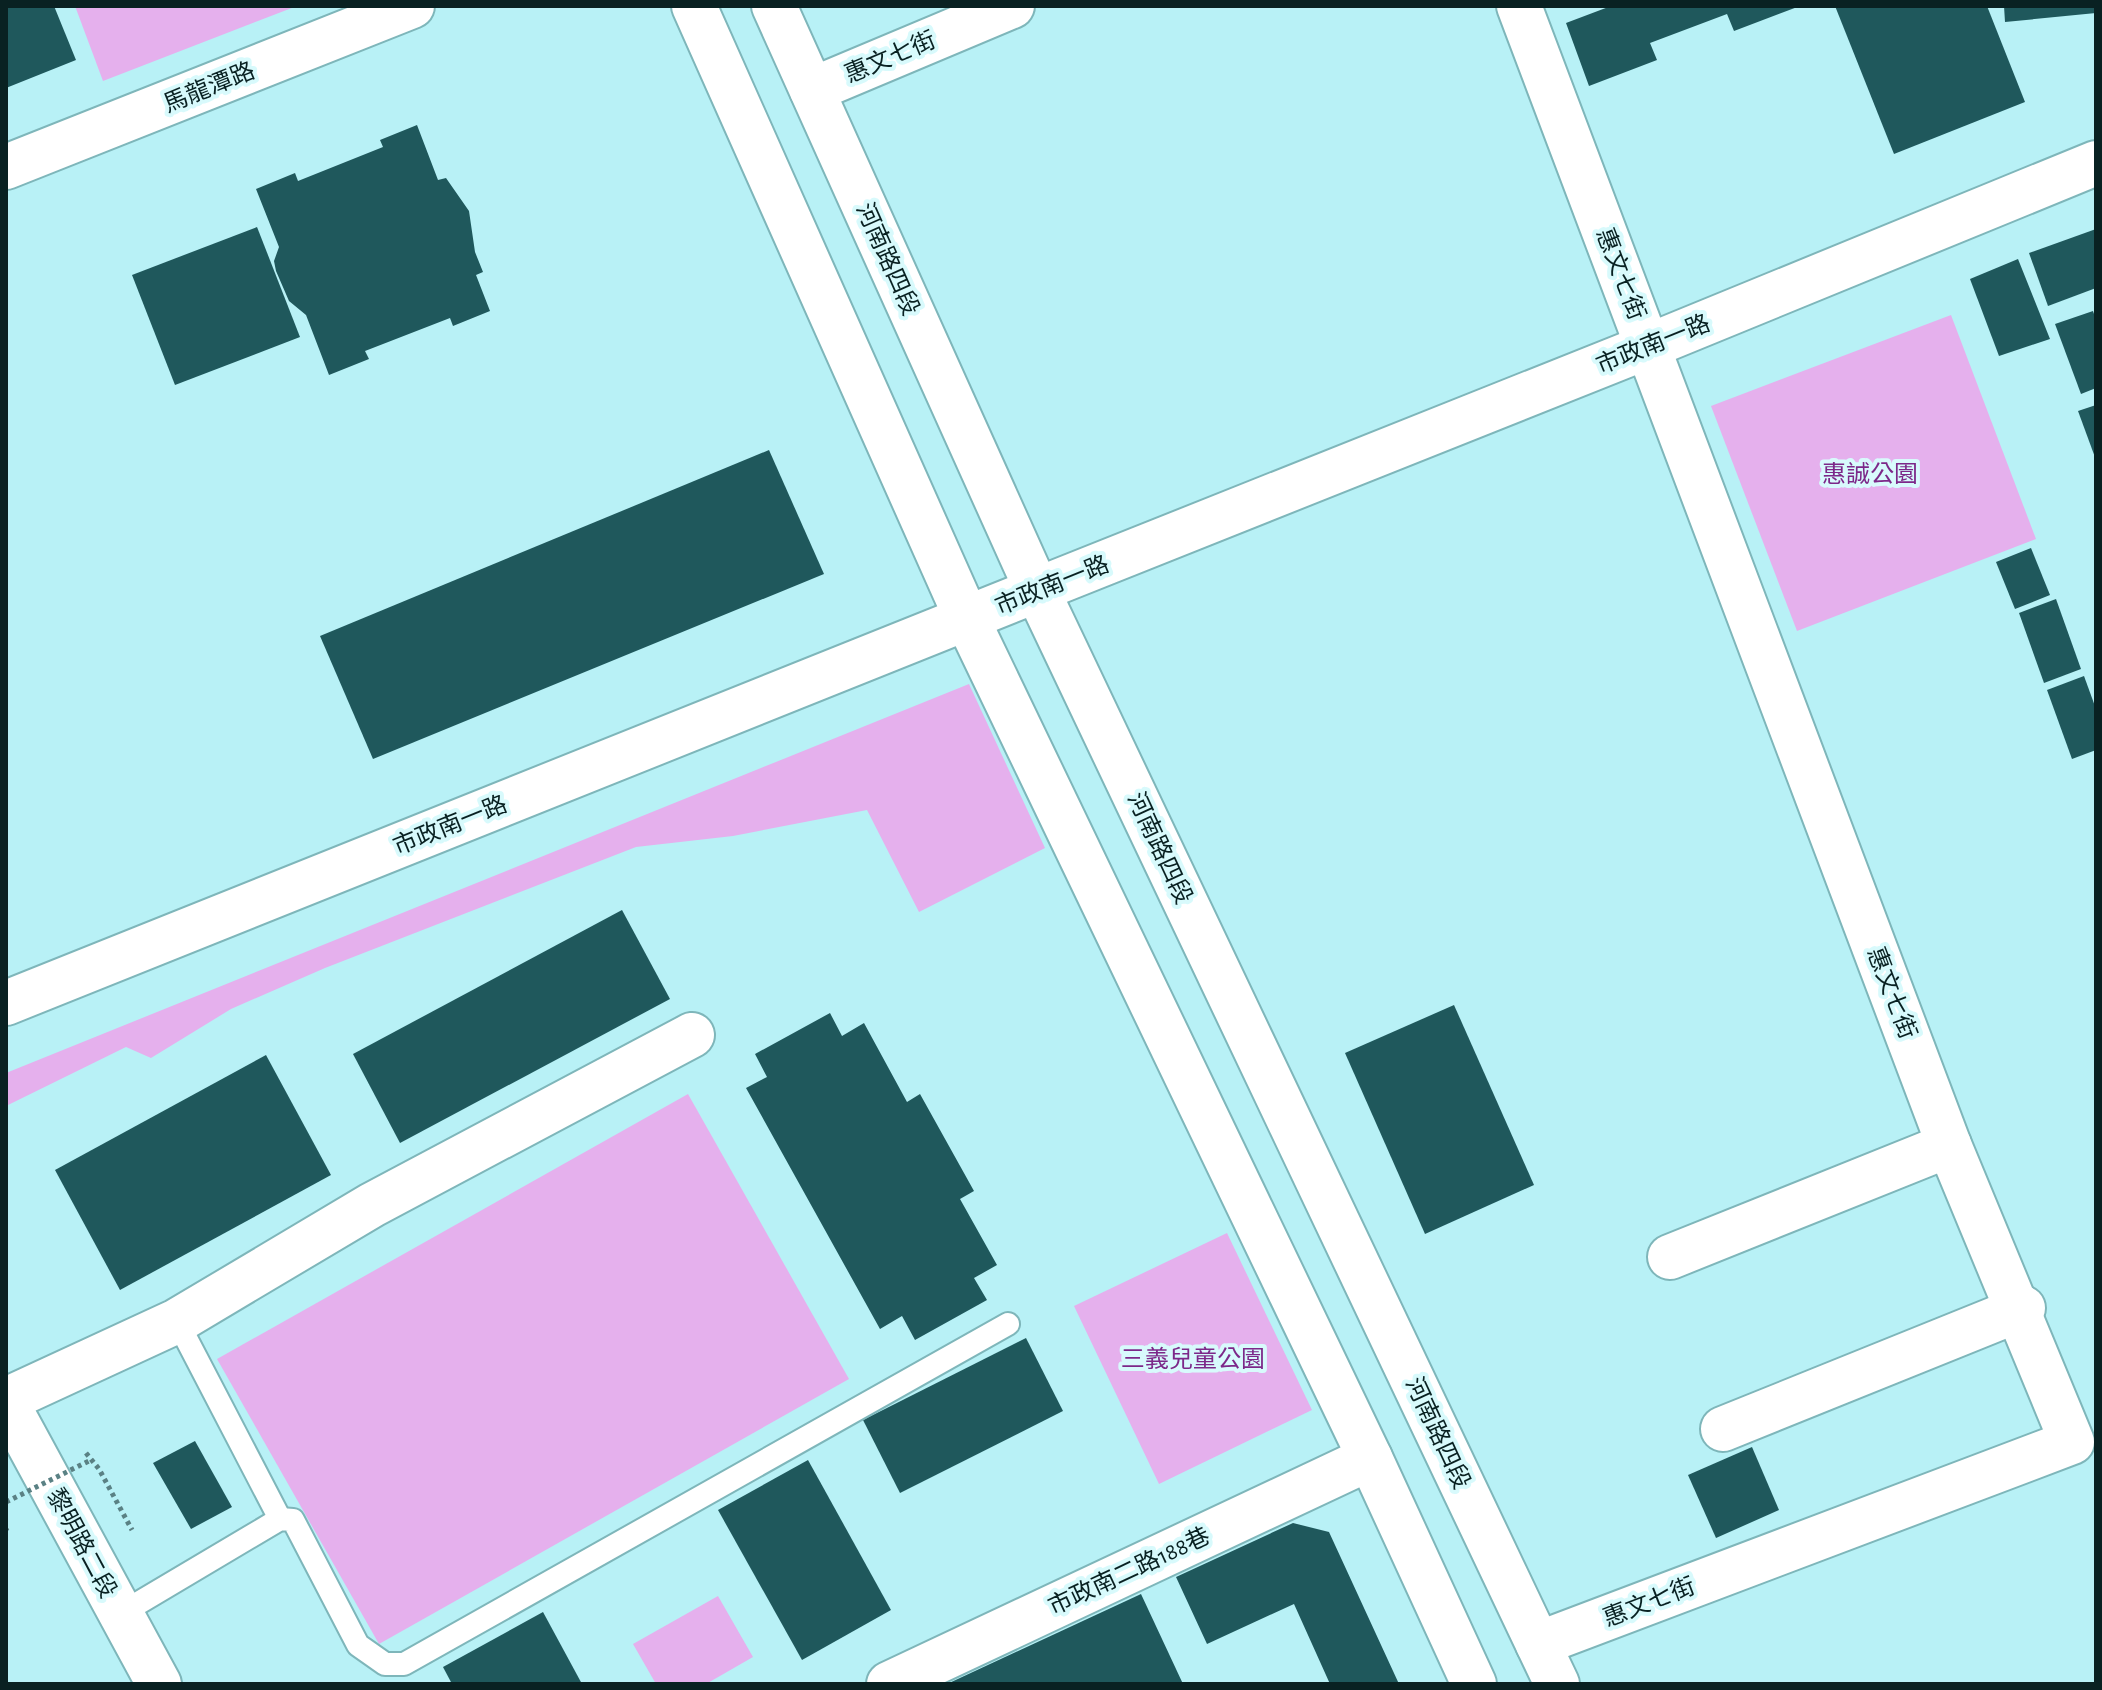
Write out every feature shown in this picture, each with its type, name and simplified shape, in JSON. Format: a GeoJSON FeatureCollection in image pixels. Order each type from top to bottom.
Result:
{"type":"FeatureCollection","features":[{"type":"Feature","properties":{"kind":"street","name":"馬龍潭路"},"geometry":{"type":"LineString","coordinates":[[6,167],[412,6]]}},
{"type":"Feature","properties":{"kind":"street"},"geometry":{"type":"LineString","coordinates":[[694,6],[967,619],[1370,1458],[1474,1684]]}},
{"type":"Feature","properties":{"kind":"street","name":"河南路四段"},"geometry":{"type":"LineString","coordinates":[[774,6],[1037,590],[1557,1684]]}},
{"type":"Feature","properties":{"kind":"street","name":"惠文七街"},"geometry":{"type":"LineString","coordinates":[[812,90],[1012,6]]}},
{"type":"Feature","properties":{"kind":"street","name":"惠文七街"},"geometry":{"type":"LineString","coordinates":[[1519,6],[1949,1145],[2020,1309],[2072,1442],[1538,1644]]}},
{"type":"Feature","properties":{"kind":"street","name":"市政南一路"},"geometry":{"type":"LineString","coordinates":[[6,1003],[1649,346],[2096,163]]}},
{"type":"Feature","properties":{"kind":"street"},"geometry":{"type":"LineString","coordinates":[[6,1401],[177,1321],[372,1205],[692,1035]]}},
{"type":"Feature","properties":{"kind":"street"},"geometry":{"type":"LineString","coordinates":[[1670,1257],[1949,1145]]}},
{"type":"Feature","properties":{"kind":"street"},"geometry":{"type":"LineString","coordinates":[[1723,1429],[2020,1309]]}},
{"type":"Feature","properties":{"kind":"street","name":"黎明路二段"},"geometry":{"type":"LineString","coordinates":[[6,1401],[159,1684]]}},
{"type":"Feature","properties":{"kind":"street","name":"市政南二路188巷"},"geometry":{"type":"LineString","coordinates":[[889,1684],[1370,1458]]}},
{"type":"Feature","properties":{"kind":"lane"},"geometry":{"type":"LineString","coordinates":[[177,1321],[280,1519]]}},
{"type":"Feature","properties":{"kind":"lane"},"geometry":{"type":"LineString","coordinates":[[120,1614],[280,1519],[293,1520],[358,1645],[385,1664],[404,1664],[1008,1324]]}},
{"type":"Feature","properties":{"kind":"path"},"geometry":{"type":"LineString","coordinates":[[86,1453],[99,1469],[132,1530]]}},
{"type":"Feature","properties":{"kind":"path"},"geometry":{"type":"LineString","coordinates":[[6,1502],[91,1460]]}},
{"type":"Feature","properties":{"kind":"green space"},"geometry":{"type":"Polygon","coordinates":[[[75,6],[297,6],[103,81],[75,6]]]}},
{"type":"Feature","properties":{"kind":"green space","name":"惠誠公園"},"geometry":{"type":"Polygon","coordinates":[[[1951,315],[2036,539],[1797,631],[1711,406],[1951,315]]]}},
{"type":"Feature","properties":{"kind":"green space"},"geometry":{"type":"Polygon","coordinates":[[[969,684],[1045,848],[919,912],[867,810],[733,836],[636,847],[325,968],[231,1009],[151,1058],[126,1047],[6,1106],[6,1073],[969,684]]]}},
{"type":"Feature","properties":{"kind":"green space"},"geometry":{"type":"Polygon","coordinates":[[[688,1094],[849,1379],[379,1644],[217,1359],[688,1094]]]}},
{"type":"Feature","properties":{"kind":"green space","name":"三義兒童公園"},"geometry":{"type":"Polygon","coordinates":[[[1227,1233],[1312,1410],[1159,1484],[1074,1306],[1227,1233]]]}},
{"type":"Feature","properties":{"kind":"green space"},"geometry":{"type":"Polygon","coordinates":[[[718,1596],[753,1657],[706,1684],[656,1684],[633,1644],[718,1596]]]}},
{"type":"Feature","properties":{"kind":"building"},"geometry":{"type":"Polygon","coordinates":[[[6,6],[54,6],[76,60],[6,88],[6,6]]]}},
{"type":"Feature","properties":{"kind":"building"},"geometry":{"type":"Polygon","coordinates":[[[1611,6],[1800,6],[1734,31],[1727,14],[1650,43],[1657,60],[1589,86],[1566,23],[1611,6]]]}},
{"type":"Feature","properties":{"kind":"building"},"geometry":{"type":"Polygon","coordinates":[[[1835,6],[1987,6],[2025,102],[1894,154],[1835,6]]]}},
{"type":"Feature","properties":{"kind":"building"},"geometry":{"type":"Polygon","coordinates":[[[2004,6],[2096,6],[2096,13],[2005,22],[2004,6]]]}},
{"type":"Feature","properties":{"kind":"building"},"geometry":{"type":"Polygon","coordinates":[[[417,125],[438,180],[446,178],[469,211],[475,252],[483,272],[476,275],[490,311],[453,326],[450,318],[365,351],[369,359],[329,375],[306,315],[289,301],[276,271],[274,261],[279,247],[256,189],[295,173],[298,181],[383,147],[380,140],[417,125]]]}},
{"type":"Feature","properties":{"kind":"building"},"geometry":{"type":"Polygon","coordinates":[[[257,227],[300,337],[175,385],[132,275],[257,227]]]}},
{"type":"Feature","properties":{"kind":"building"},"geometry":{"type":"Polygon","coordinates":[[[2096,229],[2096,288],[2048,306],[2029,253],[2096,229]]]}},
{"type":"Feature","properties":{"kind":"building"},"geometry":{"type":"Polygon","coordinates":[[[2018,259],[2050,339],[1999,356],[1970,279],[2018,259]]]}},
{"type":"Feature","properties":{"kind":"building"},"geometry":{"type":"Polygon","coordinates":[[[2093,311],[2096,320],[2096,388],[2081,394],[2055,324],[2093,311]]]}},
{"type":"Feature","properties":{"kind":"building"},"geometry":{"type":"Polygon","coordinates":[[[2096,405],[2096,460],[2078,411],[2096,405]]]}},
{"type":"Feature","properties":{"kind":"building"},"geometry":{"type":"Polygon","coordinates":[[[769,450],[824,574],[373,759],[320,636],[769,450]]]}},
{"type":"Feature","properties":{"kind":"building"},"geometry":{"type":"Polygon","coordinates":[[[2031,548],[2050,595],[2015,609],[1996,562],[2031,548]]]}},
{"type":"Feature","properties":{"kind":"building"},"geometry":{"type":"Polygon","coordinates":[[[2056,599],[2081,669],[2044,683],[2019,613],[2056,599]]]}},
{"type":"Feature","properties":{"kind":"building"},"geometry":{"type":"Polygon","coordinates":[[[2084,676],[2096,709],[2096,750],[2072,759],[2047,690],[2084,676]]]}},
{"type":"Feature","properties":{"kind":"building"},"geometry":{"type":"Polygon","coordinates":[[[622,910],[670,999],[400,1143],[353,1054],[622,910]]]}},
{"type":"Feature","properties":{"kind":"building"},"geometry":{"type":"Polygon","coordinates":[[[1454,1005],[1534,1185],[1425,1234],[1345,1053],[1454,1005]]]}},
{"type":"Feature","properties":{"kind":"building"},"geometry":{"type":"Polygon","coordinates":[[[830,1013],[842,1036],[864,1023],[907,1102],[920,1094],[974,1191],[960,1199],[997,1265],[974,1278],[987,1300],[915,1340],[902,1316],[880,1329],[746,1088],[767,1077],[755,1054],[830,1013]]]}},
{"type":"Feature","properties":{"kind":"building"},"geometry":{"type":"Polygon","coordinates":[[[266,1055],[331,1175],[120,1290],[55,1170],[266,1055]]]}},
{"type":"Feature","properties":{"kind":"building"},"geometry":{"type":"Polygon","coordinates":[[[1026,1338],[1063,1411],[900,1493],[863,1420],[1026,1338]]]}},
{"type":"Feature","properties":{"kind":"building"},"geometry":{"type":"Polygon","coordinates":[[[195,1441],[232,1507],[191,1529],[153,1463],[195,1441]]]}},
{"type":"Feature","properties":{"kind":"building"},"geometry":{"type":"Polygon","coordinates":[[[1752,1447],[1779,1510],[1716,1538],[1688,1475],[1752,1447]]]}},
{"type":"Feature","properties":{"kind":"building"},"geometry":{"type":"Polygon","coordinates":[[[808,1460],[891,1610],[802,1660],[718,1510],[808,1460]]]}},
{"type":"Feature","properties":{"kind":"building"},"geometry":{"type":"Polygon","coordinates":[[[1293,1523],[1329,1532],[1399,1684],[1330,1684],[1294,1604],[1207,1644],[1176,1577],[1293,1523]]]}},
{"type":"Feature","properties":{"kind":"building"},"geometry":{"type":"Polygon","coordinates":[[[1141,1594],[1183,1684],[947,1684],[1141,1594]]]}},
{"type":"Feature","properties":{"kind":"building"},"geometry":{"type":"Polygon","coordinates":[[[543,1612],[582,1684],[452,1684],[443,1667],[543,1612]]]}}]}
